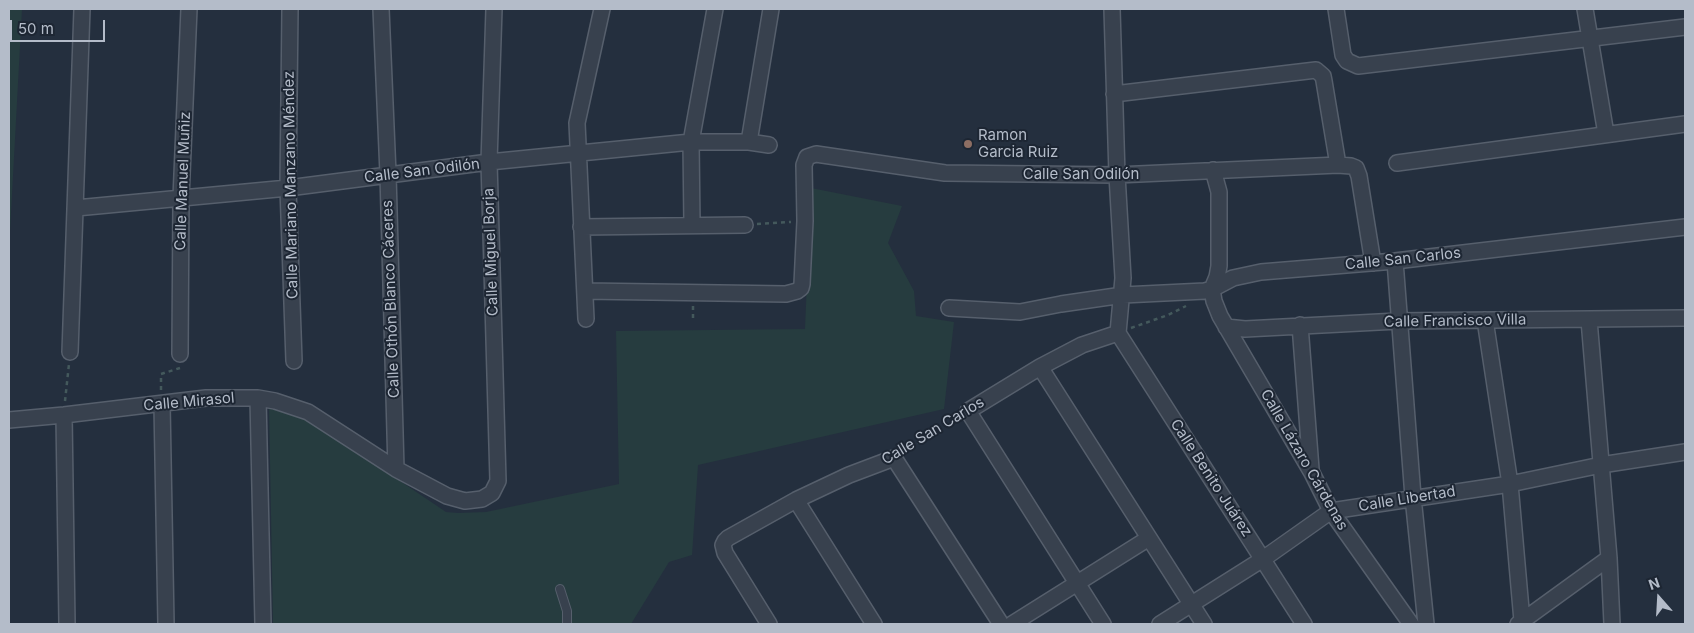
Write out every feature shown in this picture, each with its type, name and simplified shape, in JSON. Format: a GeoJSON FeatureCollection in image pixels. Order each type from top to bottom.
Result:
{"type":"FeatureCollection","features":[{"type":"Feature","properties":{"kind":"street"},"geometry":{"type":"LineString","coordinates":[[70,352],[82,9]]}},
{"type":"Feature","properties":{"kind":"street","name":"Calle Manuel Muñiz"},"geometry":{"type":"LineString","coordinates":[[180,361],[181,198],[189,9]]}},
{"type":"Feature","properties":{"kind":"street","name":"Calle Mariano Manzano Méndez"},"geometry":{"type":"LineString","coordinates":[[290,9],[288,188],[294,361]]}},
{"type":"Feature","properties":{"kind":"street","name":"Calle Othón Blanco Cáceres"},"geometry":{"type":"LineString","coordinates":[[381,9],[388,174],[396,468]]}},
{"type":"Feature","properties":{"kind":"street","name":"Calle Miguel Borja"},"geometry":{"type":"LineString","coordinates":[[492,493],[498,481],[489,162],[494,9]]}},
{"type":"Feature","properties":{"kind":"street"},"geometry":{"type":"LineString","coordinates":[[586,319],[577,123],[602,9]]}},
{"type":"Feature","properties":{"kind":"street"},"geometry":{"type":"LineString","coordinates":[[692,225],[691,142],[715,9]]}},
{"type":"Feature","properties":{"kind":"street"},"geometry":{"type":"LineString","coordinates":[[749,142],[772,9]]}},
{"type":"Feature","properties":{"kind":"street"},"geometry":{"type":"LineString","coordinates":[[1112,9],[1123,295],[1119,324]]}},
{"type":"Feature","properties":{"kind":"street"},"geometry":{"type":"LineString","coordinates":[[1336,9],[1341,49],[1347,61],[1358,66],[1685,27]]}},
{"type":"Feature","properties":{"kind":"street"},"geometry":{"type":"LineString","coordinates":[[1585,9],[1606,134]]}},
{"type":"Feature","properties":{"kind":"street"},"geometry":{"type":"LineString","coordinates":[[1114,94],[1311,70],[1319,72],[1324,81],[1338,165]]}},
{"type":"Feature","properties":{"kind":"street"},"geometry":{"type":"LineString","coordinates":[[1397,163],[1685,124]]}},
{"type":"Feature","properties":{"kind":"street","name":"Calle San Odilón"},"geometry":{"type":"LineString","coordinates":[[76,208],[288,188],[489,162],[691,142],[749,142],[769,145]]}},
{"type":"Feature","properties":{"kind":"street","name":"Calle San Odilón"},"geometry":{"type":"LineString","coordinates":[[805,221],[804,165],[807,157],[816,154],[945,172],[1117,175],[1338,165],[1356,168],[1359,176],[1373,263]]}},
{"type":"Feature","properties":{"kind":"street"},"geometry":{"type":"LineString","coordinates":[[1208,290],[1217,277],[1219,266],[1219,192],[1212,170]]}},
{"type":"Feature","properties":{"kind":"street"},"geometry":{"type":"LineString","coordinates":[[584,291],[786,294],[797,291],[801,288],[802,284],[805,221]]}},
{"type":"Feature","properties":{"kind":"street"},"geometry":{"type":"LineString","coordinates":[[581,227],[745,225]]}},
{"type":"Feature","properties":{"kind":"street","name":"Calle San Carlos"},"geometry":{"type":"LineString","coordinates":[[949,308],[1020,312],[1123,295],[1208,290],[1243,275],[1395,261],[1685,227]]}},
{"type":"Feature","properties":{"kind":"street"},"geometry":{"type":"LineString","coordinates":[[1395,261],[1398,321],[1413,497],[1426,624]]}},
{"type":"Feature","properties":{"kind":"street","name":"Calle Lázaro Cárdenas"},"geometry":{"type":"LineString","coordinates":[[1208,290],[1226,327],[1312,473],[1331,511],[1411,624]]}},
{"type":"Feature","properties":{"kind":"street"},"geometry":{"type":"LineString","coordinates":[[1685,318],[1685,323]]}},
{"type":"Feature","properties":{"kind":"street","name":"Calle Francisco Villa"},"geometry":{"type":"LineString","coordinates":[[1226,327],[1245,329],[1398,321],[1685,318]]}},
{"type":"Feature","properties":{"kind":"street"},"geometry":{"type":"LineString","coordinates":[[1485,320],[1510,484],[1520,623]]}},
{"type":"Feature","properties":{"kind":"street"},"geometry":{"type":"LineString","coordinates":[[1589,320],[1609,558],[1612,624]]}},
{"type":"Feature","properties":{"kind":"street","name":"Calle San Carlos"},"geometry":{"type":"LineString","coordinates":[[968,411],[1040,367],[1119,324]]}},
{"type":"Feature","properties":{"kind":"street","name":"Calle Benito Juárez"},"geometry":{"type":"LineString","coordinates":[[1119,324],[1304,624]]}},
{"type":"Feature","properties":{"kind":"street"},"geometry":{"type":"LineString","coordinates":[[1300,325],[1312,473]]}},
{"type":"Feature","properties":{"kind":"street"},"geometry":{"type":"LineString","coordinates":[[1040,367],[1204,624]]}},
{"type":"Feature","properties":{"kind":"street","name":"Calle Mirasol"},"geometry":{"type":"LineString","coordinates":[[9,420],[206,398],[258,398],[275,401],[308,412],[396,468],[456,499],[466,501],[482,499],[492,493]]}},
{"type":"Feature","properties":{"kind":"street"},"geometry":{"type":"LineString","coordinates":[[258,398],[263,624]]}},
{"type":"Feature","properties":{"kind":"street"},"geometry":{"type":"LineString","coordinates":[[162,404],[166,624]]}},
{"type":"Feature","properties":{"kind":"street"},"geometry":{"type":"LineString","coordinates":[[968,411],[1103,624]]}},
{"type":"Feature","properties":{"kind":"street"},"geometry":{"type":"LineString","coordinates":[[64,415],[67,624]]}},
{"type":"Feature","properties":{"kind":"street","name":"Calle Libertad"},"geometry":{"type":"LineString","coordinates":[[1160,624],[1263,559],[1331,511],[1413,497],[1510,484],[1601,465],[1685,452]]}},
{"type":"Feature","properties":{"kind":"street"},"geometry":{"type":"LineString","coordinates":[[894,458],[1002,624]]}},
{"type":"Feature","properties":{"kind":"street","name":"Calle San Carlos"},"geometry":{"type":"LineString","coordinates":[[769,624],[725,553],[723,545],[728,538],[796,500],[850,475],[894,458]]}},
{"type":"Feature","properties":{"kind":"street"},"geometry":{"type":"LineString","coordinates":[[796,500],[874,624]]}},
{"type":"Feature","properties":{"kind":"street"},"geometry":{"type":"LineString","coordinates":[[1012,624],[1149,538]]}},
{"type":"Feature","properties":{"kind":"street"},"geometry":{"type":"LineString","coordinates":[[1520,623],[1609,558]]}},
{"type":"Feature","properties":{"kind":"lane"},"geometry":{"type":"LineString","coordinates":[[560,589],[567,624]]}},
{"type":"Feature","properties":{"kind":"path"},"geometry":{"type":"LineString","coordinates":[[745,225],[805,221]]}},
{"type":"Feature","properties":{"kind":"path"},"geometry":{"type":"LineString","coordinates":[[1119,324],[1168,315],[1190,304],[1208,290]]}},
{"type":"Feature","properties":{"kind":"path"},"geometry":{"type":"LineString","coordinates":[[161,374],[180,361]]}},
{"type":"Feature","properties":{"kind":"path"},"geometry":{"type":"LineString","coordinates":[[64,415],[68,380]]}},
{"type":"Feature","properties":{"kind":"path","name":"Calle San Carlos"},"geometry":{"type":"LineString","coordinates":[[894,458],[968,411]]}},
{"type":"Feature","properties":{"kind":"green space"},"geometry":{"type":"Polygon","coordinates":[[[9,9],[22,9],[9,250],[9,9]]]}},
{"type":"Feature","properties":{"kind":"green space"},"geometry":{"type":"Polygon","coordinates":[[[811,188],[902,206],[888,243],[914,291],[916,316],[954,322],[944,409],[698,465],[692,555],[669,562],[631,624],[273,624],[269,405],[314,423],[446,512],[486,512],[619,484],[616,331],[805,329],[811,188]]]}},
{"type":"Feature","properties":{"kind":"place","name":"Ramon Garcia Ruiz"},"geometry":{"type":"Point","coordinates":[968,144]}}]}
